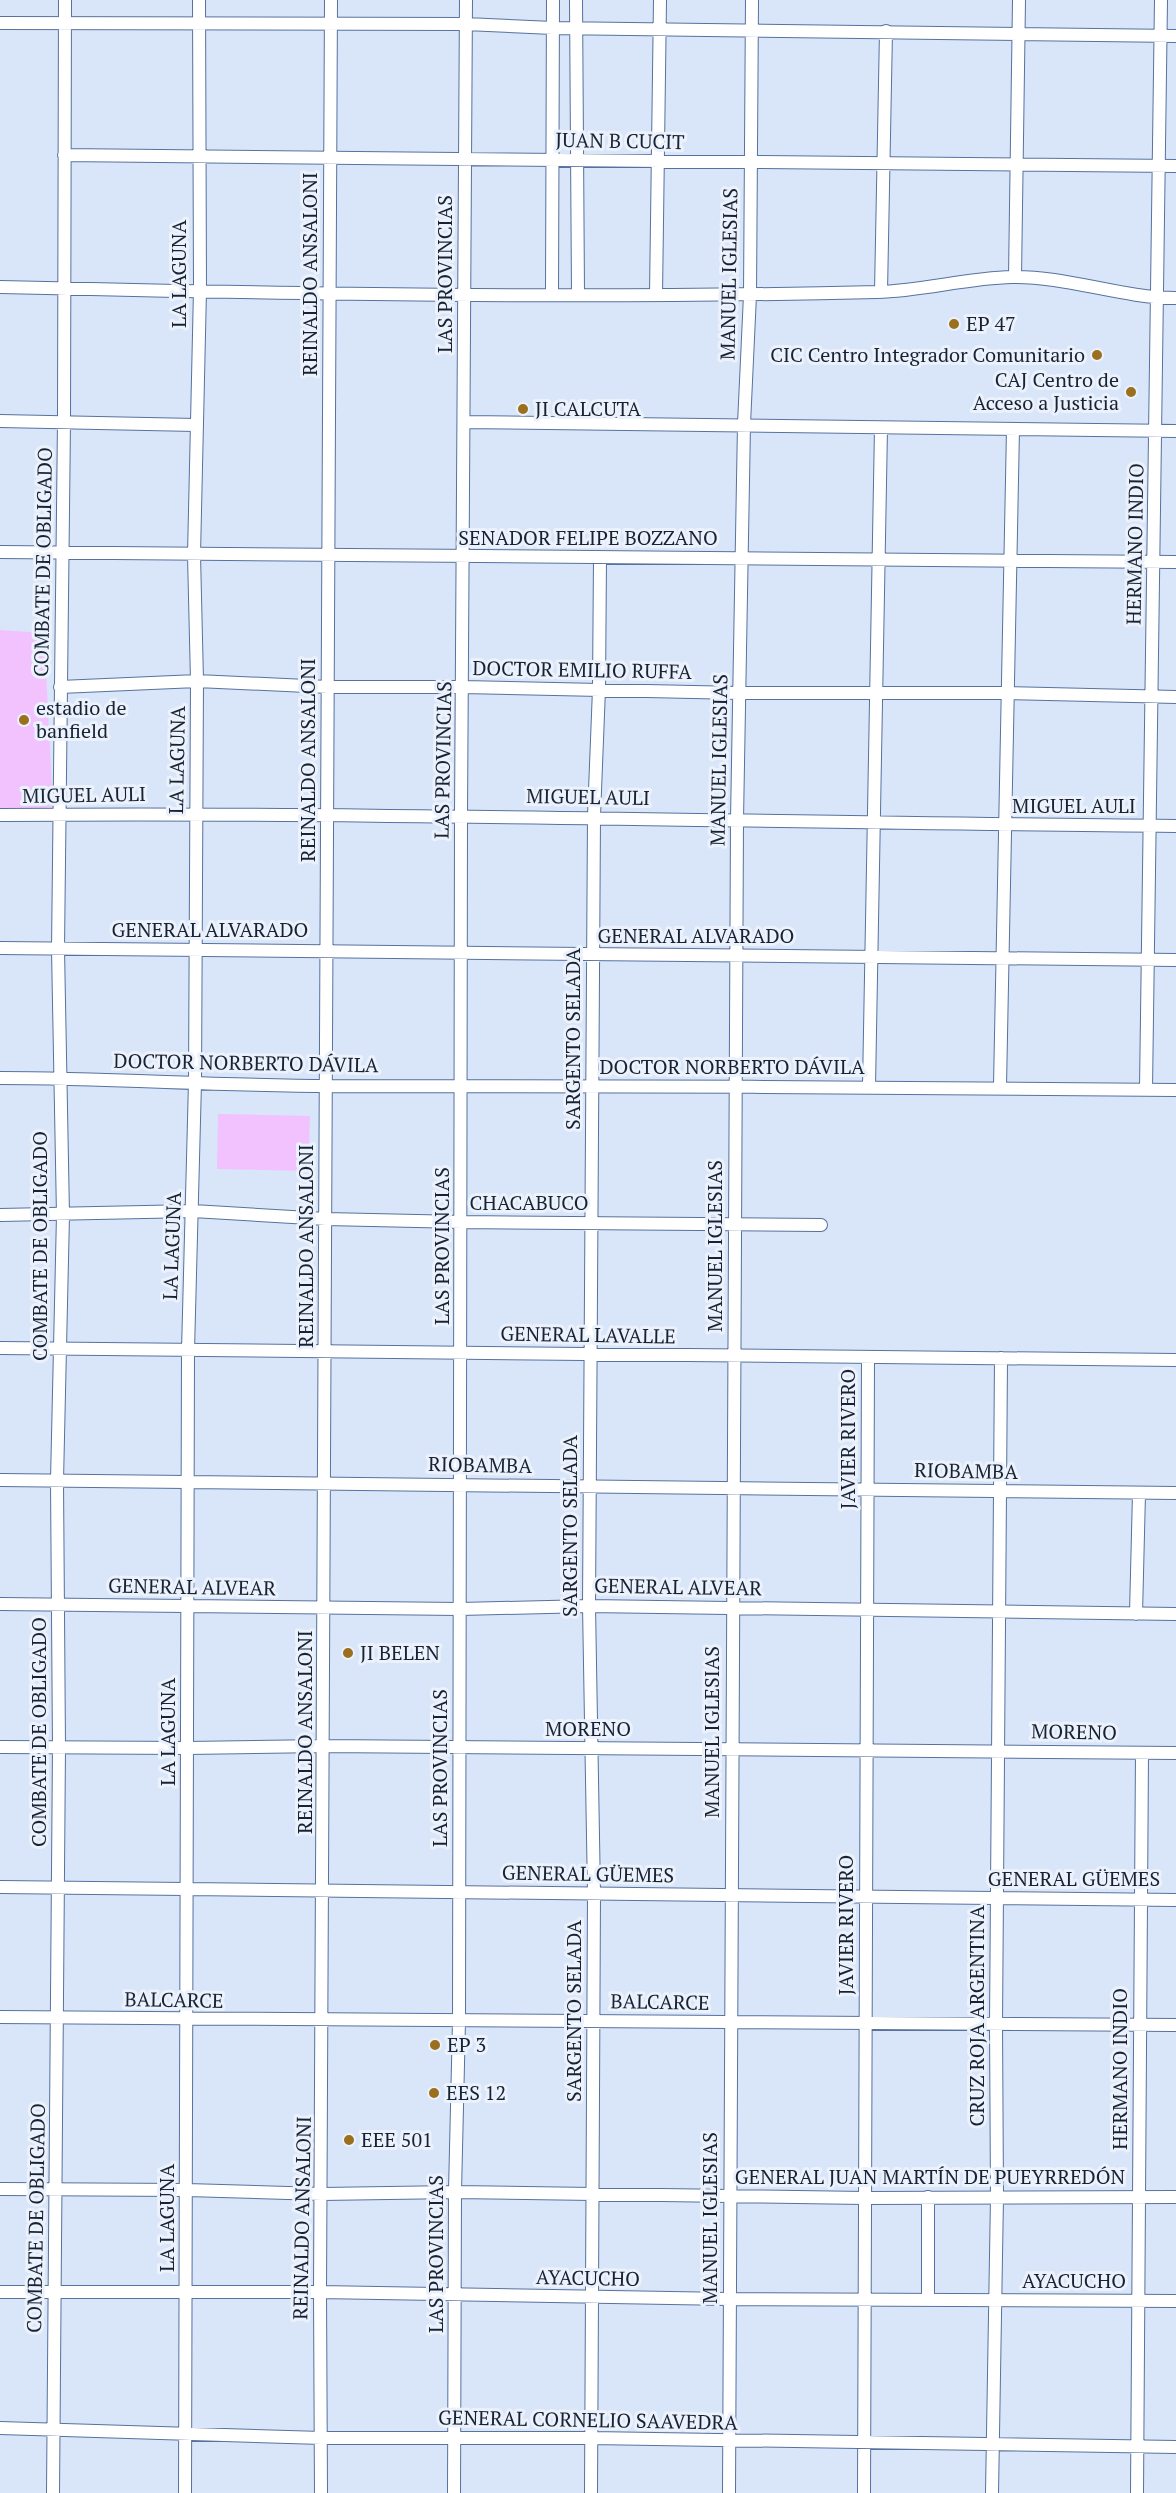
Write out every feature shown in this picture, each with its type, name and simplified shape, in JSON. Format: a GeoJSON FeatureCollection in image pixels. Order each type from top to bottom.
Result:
{"type":"FeatureCollection","features":[{"type":"Feature","properties":{"kind":"street","name":"COMBATE DE OBLIGADO"},"geometry":{"type":"LineString","coordinates":[[53,2493],[59,1886],[57,1481],[63,1215],[58,949],[64,422],[64,0]]}},
{"type":"Feature","properties":{"kind":"street","name":"LA LAGUNA"},"geometry":{"type":"LineString","coordinates":[[184,2493],[187,2190],[188,1351],[195,1082],[197,681],[194,555],[200,290],[199,0]]}},
{"type":"Feature","properties":{"kind":"street","name":"REINALDO ANSALONI"},"geometry":{"type":"LineString","coordinates":[[321,2493],[320,2292],[331,0]]}},
{"type":"Feature","properties":{"kind":"street","name":"LAS PROVINCIAS"},"geometry":{"type":"LineString","coordinates":[[454,2493],[455,2192],[460,1893],[461,815],[466,0]]}},
{"type":"Feature","properties":{"kind":"street"},"geometry":{"type":"LineString","coordinates":[[552,294],[553,0]]}},
{"type":"Feature","properties":{"kind":"street"},"geometry":{"type":"LineString","coordinates":[[576,0],[579,160],[578,294]]}},
{"type":"Feature","properties":{"kind":"street"},"geometry":{"type":"LineString","coordinates":[[656,295],[660,0]]}},
{"type":"Feature","properties":{"kind":"street","name":"MANUEL IGLESIAS"},"geometry":{"type":"LineString","coordinates":[[729,2493],[737,820],[744,424],[750,295],[752,0]]}},
{"type":"Feature","properties":{"kind":"street"},"geometry":{"type":"LineString","coordinates":[[1015,277],[1019,0]]}},
{"type":"Feature","properties":{"kind":"street","name":"HERMANO INDIO"},"geometry":{"type":"LineString","coordinates":[[1146,1089],[1161,0]]}},
{"type":"Feature","properties":{"kind":"street"},"geometry":{"type":"LineString","coordinates":[[0,23],[466,24],[553,28],[886,31],[1018,36],[1176,36]]}},
{"type":"Feature","properties":{"kind":"street"},"geometry":{"type":"LineString","coordinates":[[881,292],[886,31]]}},
{"type":"Feature","properties":{"kind":"street","name":"JUAN B CUCIT"},"geometry":{"type":"LineString","coordinates":[[64,155],[1176,166]]}},
{"type":"Feature","properties":{"kind":"street"},"geometry":{"type":"LineString","coordinates":[[0,287],[750,295],[912,291],[950,283],[1015,277],[1088,285],[1158,298],[1176,298]]}},
{"type":"Feature","properties":{"kind":"street"},"geometry":{"type":"LineString","coordinates":[[0,421],[196,425]]}},
{"type":"Feature","properties":{"kind":"street"},"geometry":{"type":"LineString","coordinates":[[464,422],[1176,431]]}},
{"type":"Feature","properties":{"kind":"street"},"geometry":{"type":"LineString","coordinates":[[869,1086],[880,428]]}},
{"type":"Feature","properties":{"kind":"street"},"geometry":{"type":"LineString","coordinates":[[1000,1086],[1013,429]]}},
{"type":"Feature","properties":{"kind":"street","name":"SENADOR FELIPE BOZZANO"},"geometry":{"type":"LineString","coordinates":[[0,552],[1176,562]]}},
{"type":"Feature","properties":{"kind":"street","name":"SARGENTO SELADA"},"geometry":{"type":"LineString","coordinates":[[591,2493],[594,1894],[589,1606],[590,1354],[594,816],[599,689],[600,558]]}},
{"type":"Feature","properties":{"kind":"street","name":"DOCTOR EMILIO RUFFA"},"geometry":{"type":"LineString","coordinates":[[60,687],[197,681],[328,687],[463,687],[739,693],[1008,693],[1176,697]]}},
{"type":"Feature","properties":{"kind":"street","name":"MIGUEL AULI"},"geometry":{"type":"LineString","coordinates":[[0,815],[196,813],[594,816],[874,824],[1176,826]]}},
{"type":"Feature","properties":{"kind":"street","name":"GENERAL ALVARADO"},"geometry":{"type":"LineString","coordinates":[[0,948],[1176,960]]}},
{"type":"Feature","properties":{"kind":"street","name":"DOCTOR NORBERTO DÁVILA"},"geometry":{"type":"LineString","coordinates":[[0,1078],[326,1086],[1000,1086],[1176,1090]]}},
{"type":"Feature","properties":{"kind":"street","name":"CHACABUCO"},"geometry":{"type":"LineString","coordinates":[[0,1215],[193,1211],[326,1219],[821,1225]]}},
{"type":"Feature","properties":{"kind":"street","name":"GENERAL LAVALLE"},"geometry":{"type":"LineString","coordinates":[[0,1348],[1176,1360]]}},
{"type":"Feature","properties":{"kind":"street","name":"JAVIER RIVERO"},"geometry":{"type":"LineString","coordinates":[[864,2493],[868,1357]]}},
{"type":"Feature","properties":{"kind":"street","name":"CRUZ ROJA ARGENTINA"},"geometry":{"type":"LineString","coordinates":[[992,2493],[997,2197],[996,2024],[1001,1358]]}},
{"type":"Feature","properties":{"kind":"street","name":"RIOBAMBA"},"geometry":{"type":"LineString","coordinates":[[0,1480],[1176,1493]]}},
{"type":"Feature","properties":{"kind":"street"},"geometry":{"type":"LineString","coordinates":[[1136,1614],[1139,1493]]}},
{"type":"Feature","properties":{"kind":"street","name":"GENERAL ALVEAR"},"geometry":{"type":"LineString","coordinates":[[0,1604],[460,1609],[589,1606],[733,1607],[1176,1614]]}},
{"type":"Feature","properties":{"kind":"street","name":"MORENO"},"geometry":{"type":"LineString","coordinates":[[0,1747],[324,1746],[1176,1753]]}},
{"type":"Feature","properties":{"kind":"street","name":"HERMANO INDIO"},"geometry":{"type":"LineString","coordinates":[[1137,2493],[1142,1753]]}},
{"type":"Feature","properties":{"kind":"street","name":"GENERAL GÜEMES"},"geometry":{"type":"LineString","coordinates":[[0,1887],[1176,1900]]}},
{"type":"Feature","properties":{"kind":"street","name":"BALCARCE"},"geometry":{"type":"LineString","coordinates":[[0,2017],[1176,2025]]}},
{"type":"Feature","properties":{"kind":"street","name":"GENERAL JUAN MARTÍN DE PUEYRREDÓN"},"geometry":{"type":"LineString","coordinates":[[0,2189],[865,2198],[1176,2197]]}},
{"type":"Feature","properties":{"kind":"street"},"geometry":{"type":"LineString","coordinates":[[928,2198],[928,2300]]}},
{"type":"Feature","properties":{"kind":"street","name":"AYACUCHO"},"geometry":{"type":"LineString","coordinates":[[0,2292],[320,2292],[729,2299],[1176,2301]]}},
{"type":"Feature","properties":{"kind":"street","name":"GENERAL CORNELIO SAAVEDRA"},"geometry":{"type":"LineString","coordinates":[[0,2428],[322,2438],[592,2438],[1176,2447]]}},
{"type":"Feature","properties":{"kind":"shaded area","name":"estadio de banfield"},"geometry":{"type":"Polygon","coordinates":[[[0,630],[44,633],[53,807],[0,811],[0,630]]]}},
{"type":"Feature","properties":{"kind":"shaded area"},"geometry":{"type":"Polygon","coordinates":[[[218,1114],[310,1116],[308,1171],[217,1169],[218,1114]]]}},
{"type":"Feature","properties":{"kind":"place","name":"EP 47"},"geometry":{"type":"Point","coordinates":[954,324]}},
{"type":"Feature","properties":{"kind":"place","name":"CIC Centro Integrador Comunitario"},"geometry":{"type":"Point","coordinates":[1097,355]}},
{"type":"Feature","properties":{"kind":"place","name":"CAJ Centro de Acceso a Justicia"},"geometry":{"type":"Point","coordinates":[1131,392]}},
{"type":"Feature","properties":{"kind":"place","name":"JI CALCUTA"},"geometry":{"type":"Point","coordinates":[523,409]}},
{"type":"Feature","properties":{"kind":"place","name":"estadio de banfield"},"geometry":{"type":"Point","coordinates":[24,720]}},
{"type":"Feature","properties":{"kind":"place","name":"JI BELEN"},"geometry":{"type":"Point","coordinates":[348,1653]}},
{"type":"Feature","properties":{"kind":"place","name":"EP 3"},"geometry":{"type":"Point","coordinates":[435,2045]}},
{"type":"Feature","properties":{"kind":"place","name":"EES 12"},"geometry":{"type":"Point","coordinates":[434,2093]}},
{"type":"Feature","properties":{"kind":"place","name":"EEE 501"},"geometry":{"type":"Point","coordinates":[349,2140]}}]}
